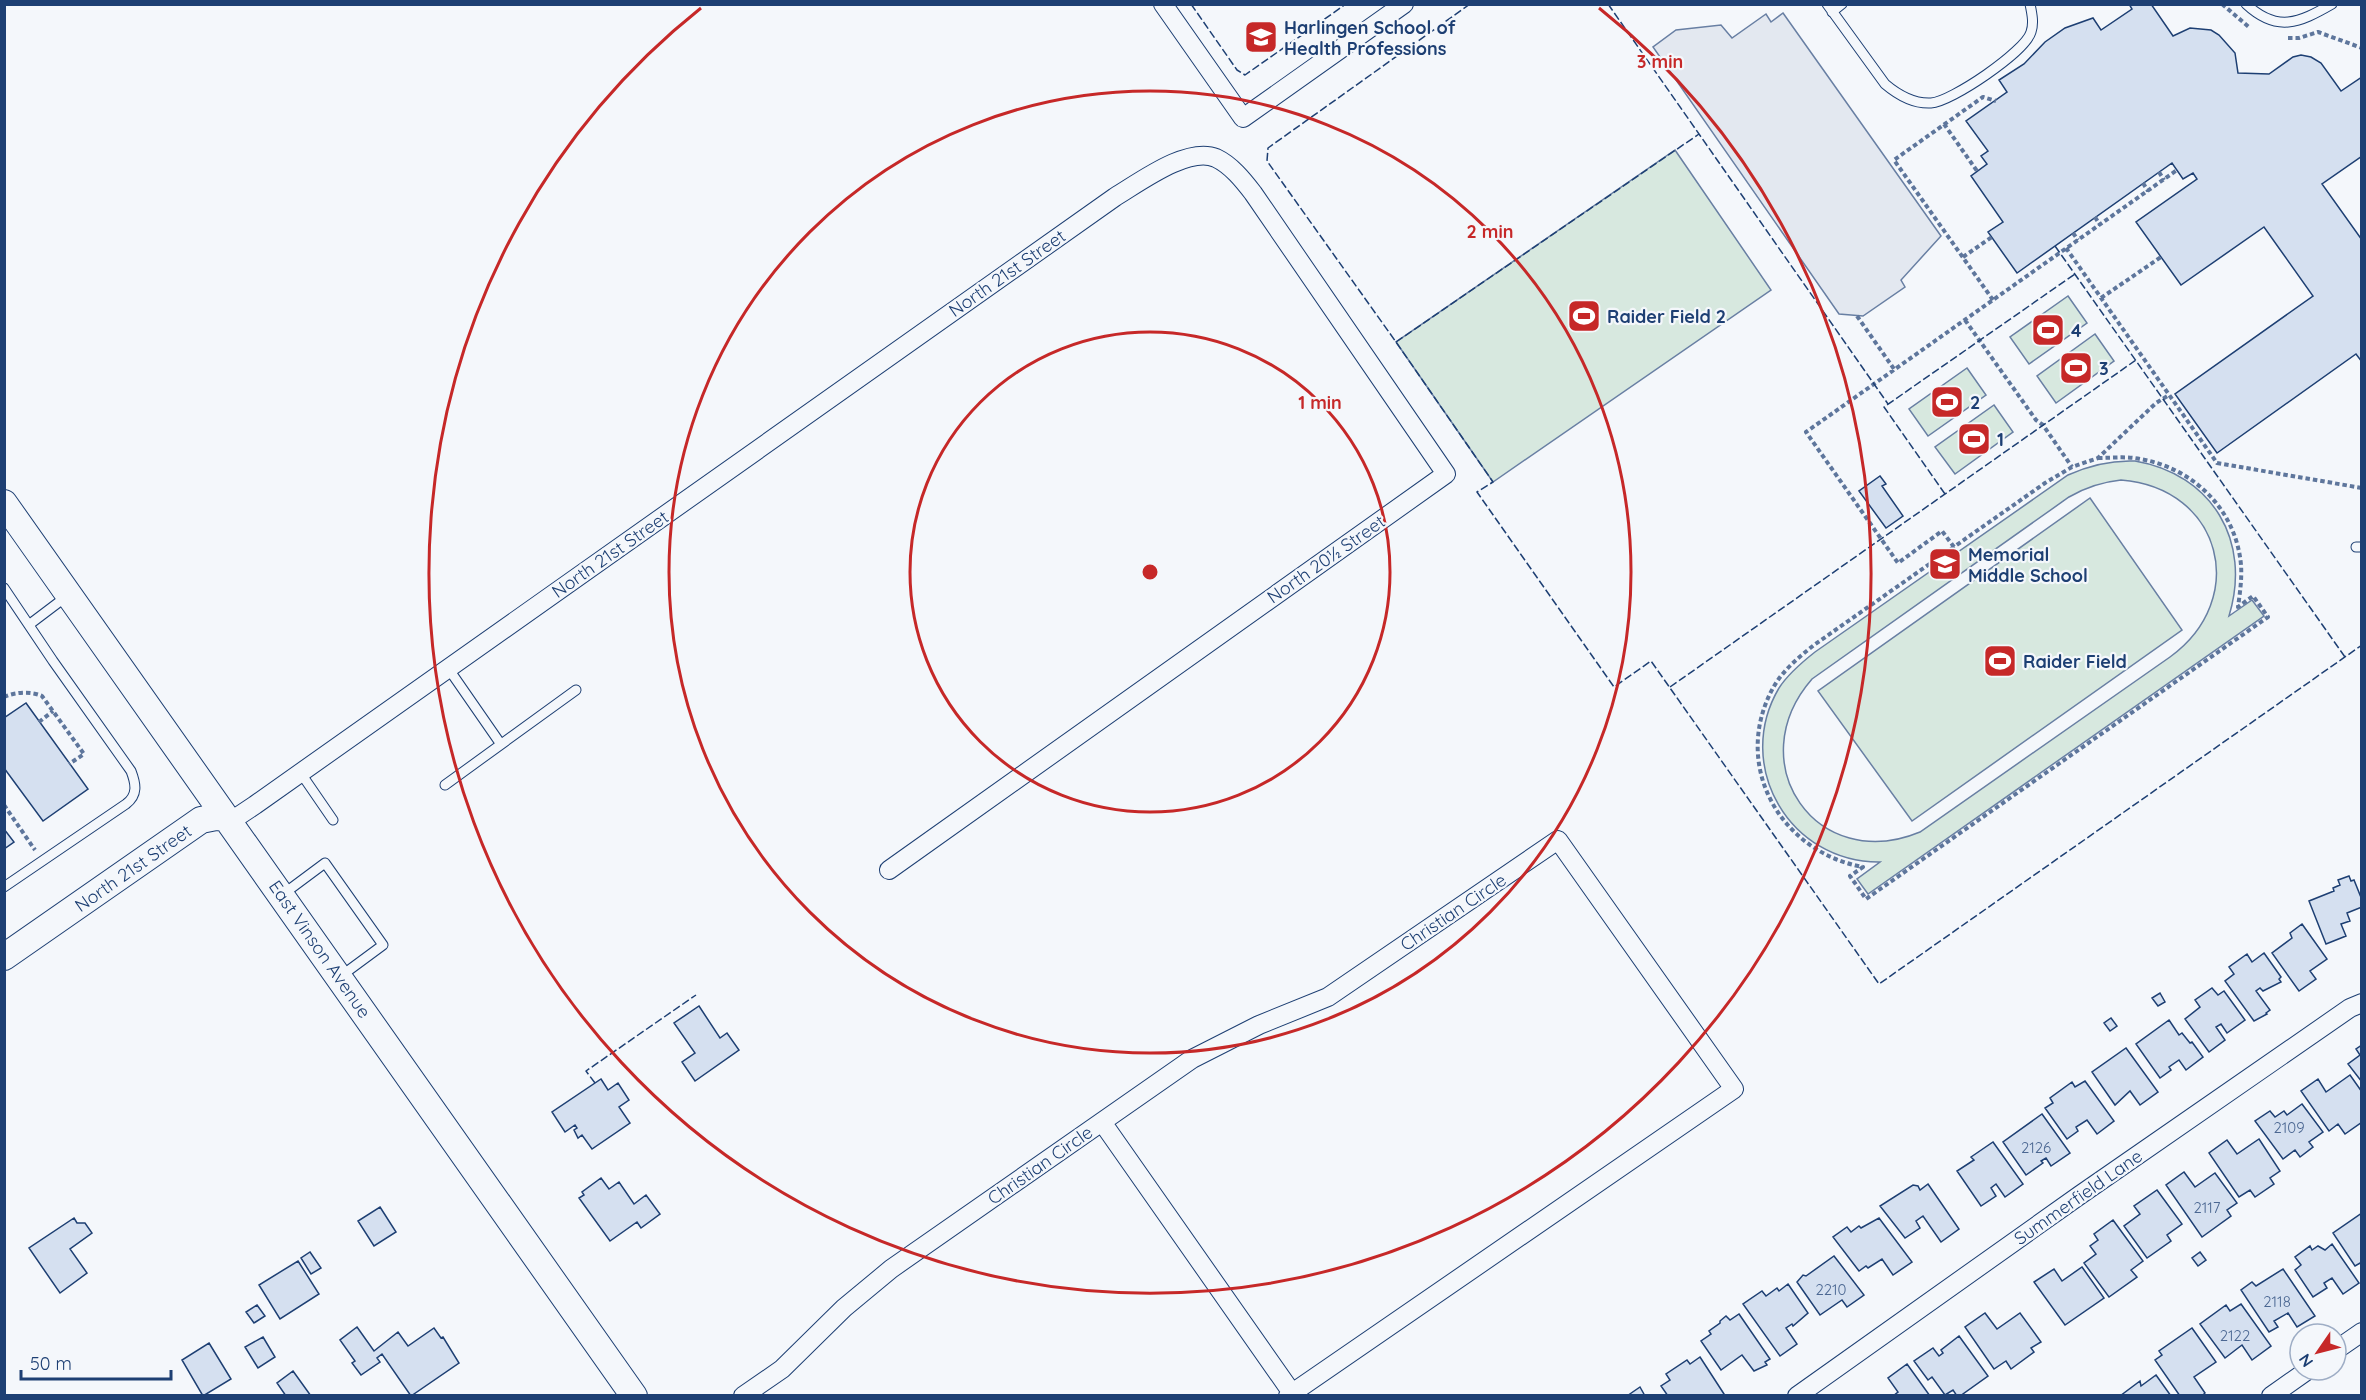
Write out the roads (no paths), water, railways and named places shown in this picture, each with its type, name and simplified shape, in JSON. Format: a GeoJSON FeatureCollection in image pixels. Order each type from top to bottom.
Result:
{"type":"FeatureCollection","features":[{"type":"Feature","properties":{"kind":"street"},"geometry":{"type":"LineString","coordinates":[[1163,4],[1243,118],[1404,4]]}},
{"type":"Feature","properties":{"kind":"street","name":"North 21st Street"},"geometry":{"type":"LineString","coordinates":[[4,957],[201,820],[237,817],[255,805],[1116,197],[1169,166],[1193,156],[1204,154],[1218,159]]}},
{"type":"Feature","properties":{"kind":"street","name":"North 20½ Street"},"geometry":{"type":"LineString","coordinates":[[889,870],[1446,474],[1253,193],[1230,167],[1218,159]]}},
{"type":"Feature","properties":{"kind":"street","name":"East Vinson Avenue"},"geometry":{"type":"LineString","coordinates":[[4,503],[634,1395]]}},
{"type":"Feature","properties":{"kind":"street","name":"Christian Circle"},"geometry":{"type":"LineString","coordinates":[[743,1395],[782,1369],[844,1308],[891,1269],[1192,1059],[1259,1025],[1328,997],[1558,840],[1734,1089],[1290,1394]]}},
{"type":"Feature","properties":{"kind":"street","name":"Summerfield Lane"},"geometry":{"type":"LineString","coordinates":[[1797,1395],[2080,1195],[2350,1008],[2361,1004]]}},
{"type":"Feature","properties":{"kind":"street"},"geometry":{"type":"LineString","coordinates":[[1102,1122],[1290,1394]]}},
{"type":"Feature","properties":{"kind":"street"},"geometry":{"type":"LineString","coordinates":[[2348,1341],[2361,1332]]}},
{"type":"Feature","properties":{"kind":"street"},"geometry":{"type":"LineString","coordinates":[[2271,1395],[2290,1382]]}},
{"type":"Feature","properties":{"kind":"lane"},"geometry":{"type":"LineString","coordinates":[[1842,4],[1830,8],[1884,84],[1897,94],[1914,101],[1932,103],[1952,98],[2021,49],[2031,34],[2033,20],[2030,4]]}},
{"type":"Feature","properties":{"kind":"lane"},"geometry":{"type":"LineString","coordinates":[[2246,4],[2257,14],[2276,23],[2295,22],[2332,4]]}},
{"type":"Feature","properties":{"kind":"lane"},"geometry":{"type":"LineString","coordinates":[[4,588],[30,624],[52,661],[131,771],[136,786],[131,800],[4,887]]}},
{"type":"Feature","properties":{"kind":"lane"},"geometry":{"type":"LineString","coordinates":[[30,624],[69,595]]}},
{"type":"Feature","properties":{"kind":"lane"},"geometry":{"type":"LineString","coordinates":[[448,668],[500,743]]}},
{"type":"Feature","properties":{"kind":"lane"},"geometry":{"type":"LineString","coordinates":[[445,785],[576,690]]}},
{"type":"Feature","properties":{"kind":"lane"},"geometry":{"type":"LineString","coordinates":[[300,772],[333,820]]}},
{"type":"Feature","properties":{"kind":"lane"},"geometry":{"type":"LineString","coordinates":[[282,895],[325,863],[383,945],[339,977]]}},
{"type":"Feature","properties":{"kind":"place","name":"Harlingen School of Health Professions"},"geometry":{"type":"Point","coordinates":[1261,37]}},
{"type":"Feature","properties":{"kind":"place","name":"Raider Field 2"},"geometry":{"type":"Point","coordinates":[1584,316]}},
{"type":"Feature","properties":{"kind":"place","name":"4"},"geometry":{"type":"Point","coordinates":[2048,330]}},
{"type":"Feature","properties":{"kind":"place","name":"3"},"geometry":{"type":"Point","coordinates":[2076,368]}},
{"type":"Feature","properties":{"kind":"place","name":"2"},"geometry":{"type":"Point","coordinates":[1947,402]}},
{"type":"Feature","properties":{"kind":"place","name":"1"},"geometry":{"type":"Point","coordinates":[1974,439]}},
{"type":"Feature","properties":{"kind":"place","name":"Memorial Middle School"},"geometry":{"type":"Point","coordinates":[1945,564]}},
{"type":"Feature","properties":{"kind":"place","name":"Raider Field"},"geometry":{"type":"Point","coordinates":[2000,661]}}]}
